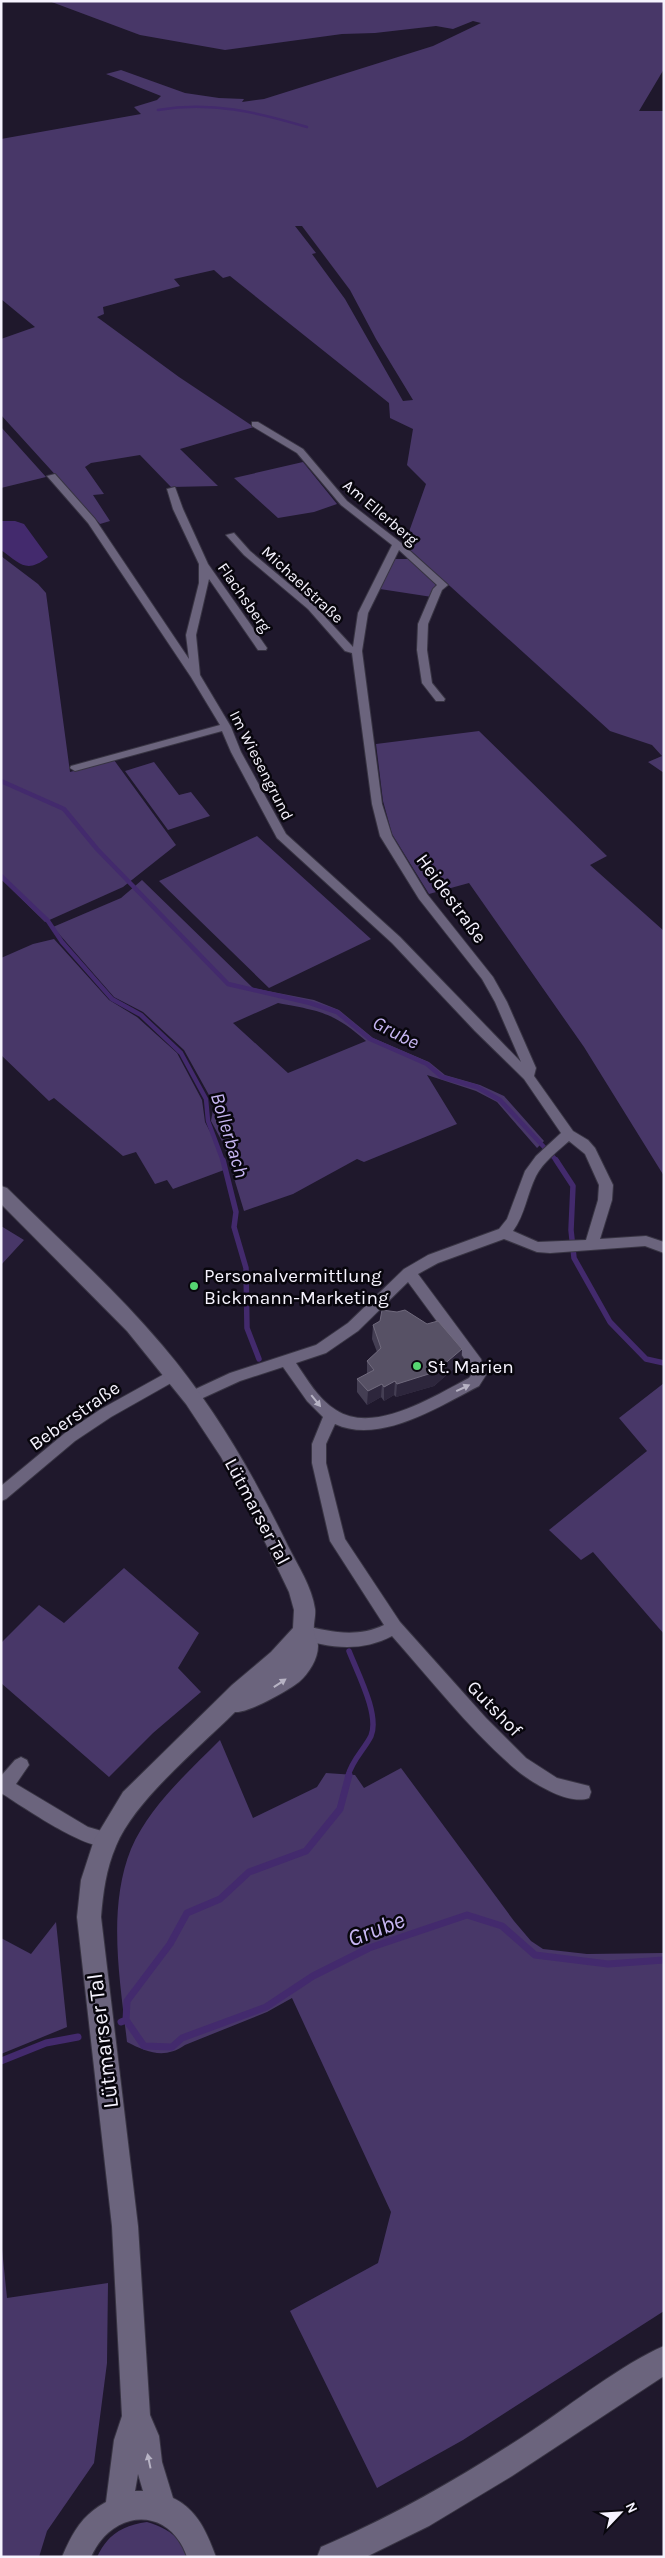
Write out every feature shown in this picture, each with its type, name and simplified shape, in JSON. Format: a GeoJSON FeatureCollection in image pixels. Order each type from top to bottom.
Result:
{"type":"FeatureCollection","features":[{"type":"Feature","properties":{"kind":"main road"},"geometry":{"type":"LineString","coordinates":[[1,1193],[150,1344],[175,1374]]}},
{"type":"Feature","properties":{"kind":"main road","name":"Lütmarser Tal"},"geometry":{"type":"LineString","coordinates":[[162,2508],[148,2462],[145,2436],[136,2416],[125,2226],[94,1981],[89,1918],[93,1880],[106,1840],[131,1800],[221,1712],[274,1687],[287,1678],[303,1660],[307,1647],[303,1632],[305,1610],[300,1592],[233,1460],[175,1374]]}},
{"type":"Feature","properties":{"kind":"main road"},"geometry":{"type":"LineString","coordinates":[[331,2557],[370,2542],[416,2518],[522,2454],[664,2360]]}},
{"type":"Feature","properties":{"kind":"main road","name":"Lütmarser Tal"},"geometry":{"type":"LineString","coordinates":[[119,2508],[128,2440],[136,2416]]}},
{"type":"Feature","properties":{"kind":"main road"},"geometry":{"type":"LineString","coordinates":[[76,2557],[79,2546],[96,2523],[119,2508],[133,2504],[162,2508],[180,2519],[195,2538],[202,2557]]}},
{"type":"Feature","properties":{"kind":"street","name":"Am Ellerberg"},"geometry":{"type":"LineString","coordinates":[[256,424],[300,452],[344,503],[398,544],[443,585],[438,588],[423,624],[422,650],[427,683],[440,698]]}},
{"type":"Feature","properties":{"kind":"street","name":"Im Wiesengrund"},"geometry":{"type":"LineString","coordinates":[[52,476],[92,521],[196,677],[226,727],[240,761],[281,836],[396,940],[479,1028],[528,1076]]}},
{"type":"Feature","properties":{"kind":"street","name":"Flachsberg"},"geometry":{"type":"LineString","coordinates":[[172,489],[178,509],[203,564],[262,648]]}},
{"type":"Feature","properties":{"kind":"street","name":"Michaelstraße"},"geometry":{"type":"LineString","coordinates":[[231,535],[248,553],[311,607],[349,649],[356,651]]}},
{"type":"Feature","properties":{"kind":"street","name":"Heidestraße"},"geometry":{"type":"LineString","coordinates":[[398,544],[363,613],[356,651],[377,804],[386,836],[423,896],[487,977],[501,1002],[530,1068],[528,1076],[568,1134],[583,1143],[590,1151],[606,1185],[606,1200],[586,1245]]}},
{"type":"Feature","properties":{"kind":"street","name":"Flachsberg"},"geometry":{"type":"LineString","coordinates":[[196,677],[192,635],[204,583],[203,564]]}},
{"type":"Feature","properties":{"kind":"street"},"geometry":{"type":"LineString","coordinates":[[75,768],[226,727]]}},
{"type":"Feature","properties":{"kind":"street"},"geometry":{"type":"LineString","coordinates":[[192,1397],[235,1377],[321,1349],[353,1327],[409,1273],[433,1259],[504,1233],[513,1221],[530,1174],[555,1144],[568,1134]]}},
{"type":"Feature","properties":{"kind":"street"},"geometry":{"type":"LineString","coordinates":[[504,1233],[537,1247],[611,1245],[646,1241],[664,1248]]}},
{"type":"Feature","properties":{"kind":"street"},"geometry":{"type":"LineString","coordinates":[[287,1361],[318,1404],[331,1416],[361,1426],[395,1420],[474,1382],[479,1374],[476,1363],[409,1273]]}},
{"type":"Feature","properties":{"kind":"street","name":"Beberstraße"},"geometry":{"type":"LineString","coordinates":[[1,1495],[70,1437],[106,1413],[175,1374]]}},
{"type":"Feature","properties":{"kind":"street","name":"Gutshof"},"geometry":{"type":"LineString","coordinates":[[331,1416],[318,1444],[319,1463],[338,1541],[394,1627],[480,1723],[520,1763],[553,1785],[583,1792]]}},
{"type":"Feature","properties":{"kind":"street"},"geometry":{"type":"LineString","coordinates":[[303,1632],[326,1638],[355,1640],[376,1638],[394,1627]]}},
{"type":"Feature","properties":{"kind":"street"},"geometry":{"type":"LineString","coordinates":[[21,1765],[3,1785],[84,1834],[106,1840]]}},
{"type":"Feature","properties":{"kind":"shaded area"},"geometry":{"type":"Polygon","coordinates":[[[49,1],[664,1],[664,69],[639,111],[664,111],[664,773],[648,762],[662,756],[652,745],[610,731],[408,548],[405,543],[426,484],[407,465],[413,429],[390,418],[389,403],[230,276],[223,278],[214,270],[174,279],[180,286],[103,307],[104,314],[97,317],[179,377],[254,427],[180,449],[218,486],[171,487],[140,455],[91,463],[85,467],[104,494],[93,495],[110,521],[100,524],[1,415],[1,339],[35,327],[1,299],[1,139],[141,114],[134,107],[157,100],[161,96],[106,74],[121,70],[185,93],[219,98],[244,99],[242,102],[264,99],[433,46],[481,23],[473,21],[453,29],[436,26],[375,33],[342,34],[225,50],[140,35],[49,1]],[[295,226],[316,253],[312,254],[345,299],[403,401],[413,400],[376,339],[350,290],[302,226],[295,226]]]}},
{"type":"Feature","properties":{"kind":"shaded area"},"geometry":{"type":"Polygon","coordinates":[[[1,427],[46,477],[1,488],[1,427]]]}},
{"type":"Feature","properties":{"kind":"shaded area"},"geometry":{"type":"Polygon","coordinates":[[[303,462],[337,504],[314,512],[278,518],[234,478],[303,462]]]}},
{"type":"Feature","properties":{"kind":"shaded area"},"geometry":{"type":"Polygon","coordinates":[[[1,521],[15,521],[24,524],[48,557],[29,566],[19,563],[1,550],[1,521]]]}},
{"type":"Feature","properties":{"kind":"shaded area"},"geometry":{"type":"Polygon","coordinates":[[[1,556],[38,584],[46,593],[70,772],[114,760],[176,845],[123,887],[45,922],[1,879],[1,556]]]}},
{"type":"Feature","properties":{"kind":"shaded area"},"geometry":{"type":"Polygon","coordinates":[[[395,559],[409,559],[436,585],[432,597],[380,589],[395,559]]]}},
{"type":"Feature","properties":{"kind":"shaded area"},"geometry":{"type":"Polygon","coordinates":[[[479,731],[607,856],[590,865],[664,931],[664,1176],[584,1047],[469,883],[429,894],[392,834],[383,801],[376,744],[479,731]]]}},
{"type":"Feature","properties":{"kind":"shaded area"},"geometry":{"type":"Polygon","coordinates":[[[154,762],[179,795],[191,792],[210,816],[168,830],[125,771],[154,762]]]}},
{"type":"Feature","properties":{"kind":"shaded area"},"geometry":{"type":"Polygon","coordinates":[[[257,836],[371,939],[269,988],[159,881],[257,836]]]}},
{"type":"Feature","properties":{"kind":"shaded area"},"geometry":{"type":"Polygon","coordinates":[[[142,880],[253,988],[314,1000],[339,1010],[373,1038],[429,1062],[445,1075],[480,1085],[504,1096],[544,1141],[537,1148],[497,1102],[476,1091],[427,1075],[457,1124],[364,1162],[357,1159],[293,1194],[244,1211],[224,1145],[211,1121],[214,1104],[184,1050],[143,1012],[114,997],[53,927],[121,898],[142,880]],[[278,1003],[233,1023],[288,1073],[366,1041],[335,1018],[316,1011],[278,1003]]]}},
{"type":"Feature","properties":{"kind":"shaded area"},"geometry":{"type":"Polygon","coordinates":[[[54,939],[109,1000],[137,1017],[177,1053],[202,1100],[205,1122],[218,1147],[224,1170],[173,1189],[167,1180],[155,1184],[136,1152],[123,1156],[54,1098],[49,1101],[1,1055],[1,958],[33,944],[54,939]]]}},
{"type":"Feature","properties":{"kind":"shaded area"},"geometry":{"type":"Polygon","coordinates":[[[1,1226],[24,1240],[1,1265],[1,1226]]]}},
{"type":"Feature","properties":{"kind":"shaded area"},"geometry":{"type":"Polygon","coordinates":[[[664,1383],[664,1634],[593,1552],[581,1560],[549,1530],[647,1451],[619,1418],[664,1383]]]}},
{"type":"Feature","properties":{"kind":"shaded area"},"geometry":{"type":"Polygon","coordinates":[[[124,1568],[199,1633],[178,1668],[201,1692],[153,1733],[109,1777],[1,1683],[1,1643],[39,1605],[64,1623],[124,1568]]]}},
{"type":"Feature","properties":{"kind":"shaded area"},"geometry":{"type":"Polygon","coordinates":[[[220,1740],[253,1818],[317,1787],[326,1773],[355,1775],[364,1788],[401,1768],[514,1921],[531,1941],[543,1949],[587,1954],[664,1953],[664,2311],[463,2440],[377,2488],[290,2311],[378,2263],[391,2212],[292,1998],[267,2012],[170,2052],[156,2053],[127,2042],[119,1970],[117,1920],[119,1896],[131,1849],[159,1804],[220,1740]]]}},
{"type":"Feature","properties":{"kind":"shaded area"},"geometry":{"type":"Polygon","coordinates":[[[56,1922],[67,2027],[1,2054],[1,1938],[31,1954],[56,1922]]]}},
{"type":"Feature","properties":{"kind":"shaded area"},"geometry":{"type":"Polygon","coordinates":[[[1,2239],[7,2298],[108,2283],[107,2363],[94,2463],[47,2531],[39,2557],[1,2557],[1,2239]]]}},
{"type":"Feature","properties":{"kind":"shaded area"},"geometry":{"type":"Polygon","coordinates":[[[147,2522],[166,2530],[177,2538],[188,2557],[97,2557],[101,2549],[117,2532],[138,2523],[147,2522]]]}},
{"type":"Feature","properties":{"kind":"building","name":"St. Marien"},"geometry":{"type":"Polygon","coordinates":[[[382,1310],[397,1312],[405,1310],[427,1324],[438,1321],[462,1349],[435,1372],[397,1384],[395,1381],[384,1387],[382,1384],[368,1391],[357,1379],[374,1370],[367,1361],[381,1348],[373,1325],[380,1321],[382,1310]]]}},
{"type":"Feature","properties":{"kind":"waterway"},"geometry":{"type":"LineString","coordinates":[[158,110],[215,107],[252,113],[307,127]]}},
{"type":"Feature","properties":{"kind":"waterway","name":"Grube"},"geometry":{"type":"LineString","coordinates":[[1,781],[64,809],[97,849],[228,984],[310,1003],[337,1012],[370,1039],[427,1064],[442,1077],[477,1087],[500,1100],[557,1161]]}},
{"type":"Feature","properties":{"kind":"waterway","name":"Bollerbach"},"geometry":{"type":"LineString","coordinates":[[1,876],[48,921],[62,942],[112,999],[141,1015],[181,1053],[206,1099],[208,1121],[223,1161]]}},
{"type":"Feature","properties":{"kind":"waterway","name":"Bollerbach"},"geometry":{"type":"LineString","coordinates":[[223,1160],[236,1212],[234,1227],[246,1268],[247,1328],[259,1359]]}},
{"type":"Feature","properties":{"kind":"waterway","name":"Grube"},"geometry":{"type":"LineString","coordinates":[[556,1160],[573,1186],[571,1230],[574,1258],[610,1322],[646,1359],[664,1363]]}},
{"type":"Feature","properties":{"kind":"waterway","name":"Bollerbach"},"geometry":{"type":"LineString","coordinates":[[348,1776],[352,1765],[371,1736],[373,1727],[370,1705],[349,1651]]}},
{"type":"Feature","properties":{"kind":"waterway","name":"Bollerbach"},"geometry":{"type":"LineString","coordinates":[[126,2020],[127,2001],[170,1944],[187,1913],[220,1899],[249,1872],[306,1851],[340,1809],[349,1775]]}},
{"type":"Feature","properties":{"kind":"waterway","name":"Grube"},"geometry":{"type":"LineString","coordinates":[[126,2020],[144,2046],[172,2047],[182,2038],[266,2007],[313,1976],[369,1948],[467,1915],[502,1926],[535,1955],[608,1964],[664,1960]]}},
{"type":"Feature","properties":{"kind":"waterway","name":"Bollerbach"},"geometry":{"type":"LineString","coordinates":[[121,2022],[126,2020]]}},
{"type":"Feature","properties":{"kind":"waterway","name":"Grube"},"geometry":{"type":"LineString","coordinates":[[1,2061],[46,2043],[78,2037]]}},
{"type":"Feature","properties":{"kind":"place","name":"Personalvermittlung Bickmann-Marketing"},"geometry":{"type":"Point","coordinates":[194,1286]}},
{"type":"Feature","properties":{"kind":"place","name":"St. Marien"},"geometry":{"type":"Point","coordinates":[417,1366]}}]}
